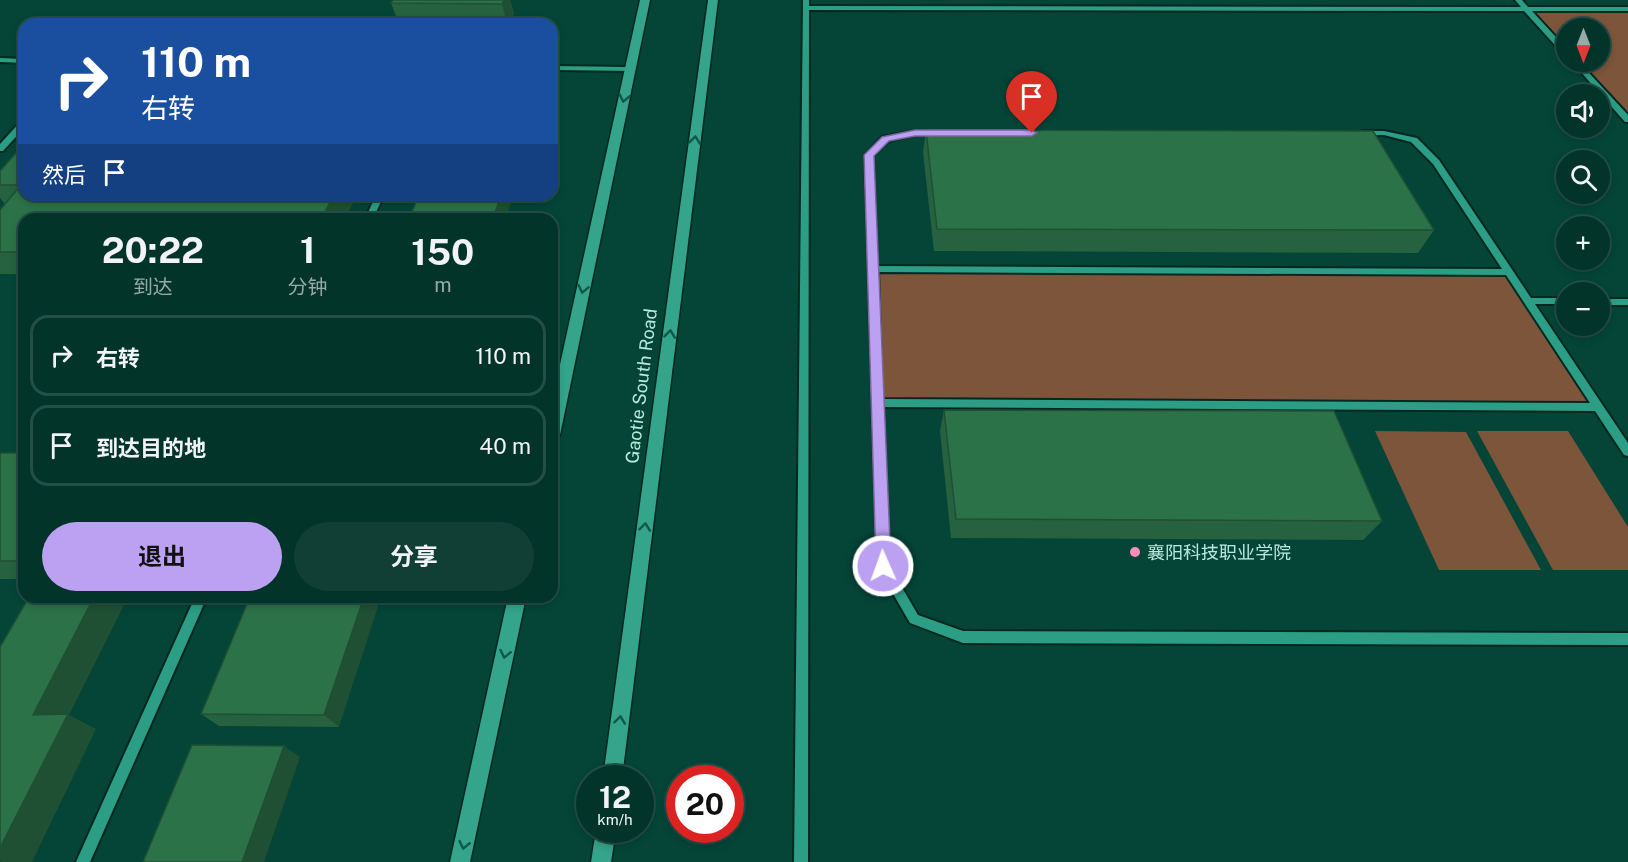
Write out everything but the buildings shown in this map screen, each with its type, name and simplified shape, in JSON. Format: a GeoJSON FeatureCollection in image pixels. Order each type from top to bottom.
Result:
{"type":"FeatureCollection","features":[{"type":"Feature","properties":{"kind":"main road"},"geometry":{"type":"LineString","coordinates":[[558,407],[645,0]]}},
{"type":"Feature","properties":{"kind":"main road","name":"Gaotie South Road"},"geometry":{"type":"LineString","coordinates":[[614,765],[713,0]]}},
{"type":"Feature","properties":{"kind":"main road"},"geometry":{"type":"LineString","coordinates":[[460,862],[516,603]]}},
{"type":"Feature","properties":{"kind":"main road"},"geometry":{"type":"LineString","coordinates":[[601,862],[604,843]]}},
{"type":"Feature","properties":{"kind":"street"},"geometry":{"type":"LineString","coordinates":[[1518,0],[1556,41]]}},
{"type":"Feature","properties":{"kind":"street"},"geometry":{"type":"LineString","coordinates":[[801,862],[806,4],[1628,9]]}},
{"type":"Feature","properties":{"kind":"street"},"geometry":{"type":"LineString","coordinates":[[0,60],[18,61]]}},
{"type":"Feature","properties":{"kind":"street"},"geometry":{"type":"LineString","coordinates":[[558,68],[631,69]]}},
{"type":"Feature","properties":{"kind":"street"},"geometry":{"type":"LineString","coordinates":[[1584,72],[1628,120]]}},
{"type":"Feature","properties":{"kind":"street"},"geometry":{"type":"LineString","coordinates":[[0,149],[18,130]]}},
{"type":"Feature","properties":{"kind":"street"},"geometry":{"type":"LineString","coordinates":[[950,133],[915,133],[885,139],[869,155],[883,566],[914,619],[963,637],[1628,639]]}},
{"type":"Feature","properties":{"kind":"street"},"geometry":{"type":"LineString","coordinates":[[1348,133],[1383,133],[1414,140],[1437,162],[1628,452]]}},
{"type":"Feature","properties":{"kind":"street"},"geometry":{"type":"LineString","coordinates":[[873,269],[1509,272]]}},
{"type":"Feature","properties":{"kind":"street"},"geometry":{"type":"LineString","coordinates":[[1529,301],[1556,302]]}},
{"type":"Feature","properties":{"kind":"street"},"geometry":{"type":"LineString","coordinates":[[1610,302],[1628,302]]}},
{"type":"Feature","properties":{"kind":"street"},"geometry":{"type":"LineString","coordinates":[[878,403],[1599,407]]}},
{"type":"Feature","properties":{"kind":"street"},"geometry":{"type":"LineString","coordinates":[[83,862],[198,603]]}},
{"type":"Feature","properties":{"kind":"shaded area"},"geometry":{"type":"Polygon","coordinates":[[[1526,9],[1628,9],[1628,120],[1610,100],[1610,84],[1595,84],[1584,72],[1610,72],[1610,18],[1556,18],[1556,41],[1526,9]]]}},
{"type":"Feature","properties":{"kind":"shaded area"},"geometry":{"type":"Polygon","coordinates":[[[873,269],[1509,272],[1599,407],[878,403],[873,269]]]}},
{"type":"Feature","properties":{"kind":"shaded area"},"geometry":{"type":"Polygon","coordinates":[[[1375,431],[1466,432],[1541,570],[1439,570],[1375,431]]]}},
{"type":"Feature","properties":{"kind":"shaded area"},"geometry":{"type":"Polygon","coordinates":[[[1477,431],[1568,431],[1628,527],[1628,570],[1553,570],[1477,431]]]}},
{"type":"Feature","properties":{"kind":"place","name":"襄阳科技职业学院"},"geometry":{"type":"Point","coordinates":[1135,552]}},
{"type":"Feature","properties":{"kind":"route"},"geometry":{"type":"LineString","coordinates":[[883,566],[869,155],[885,139],[915,133],[1032,133]]}}]}
